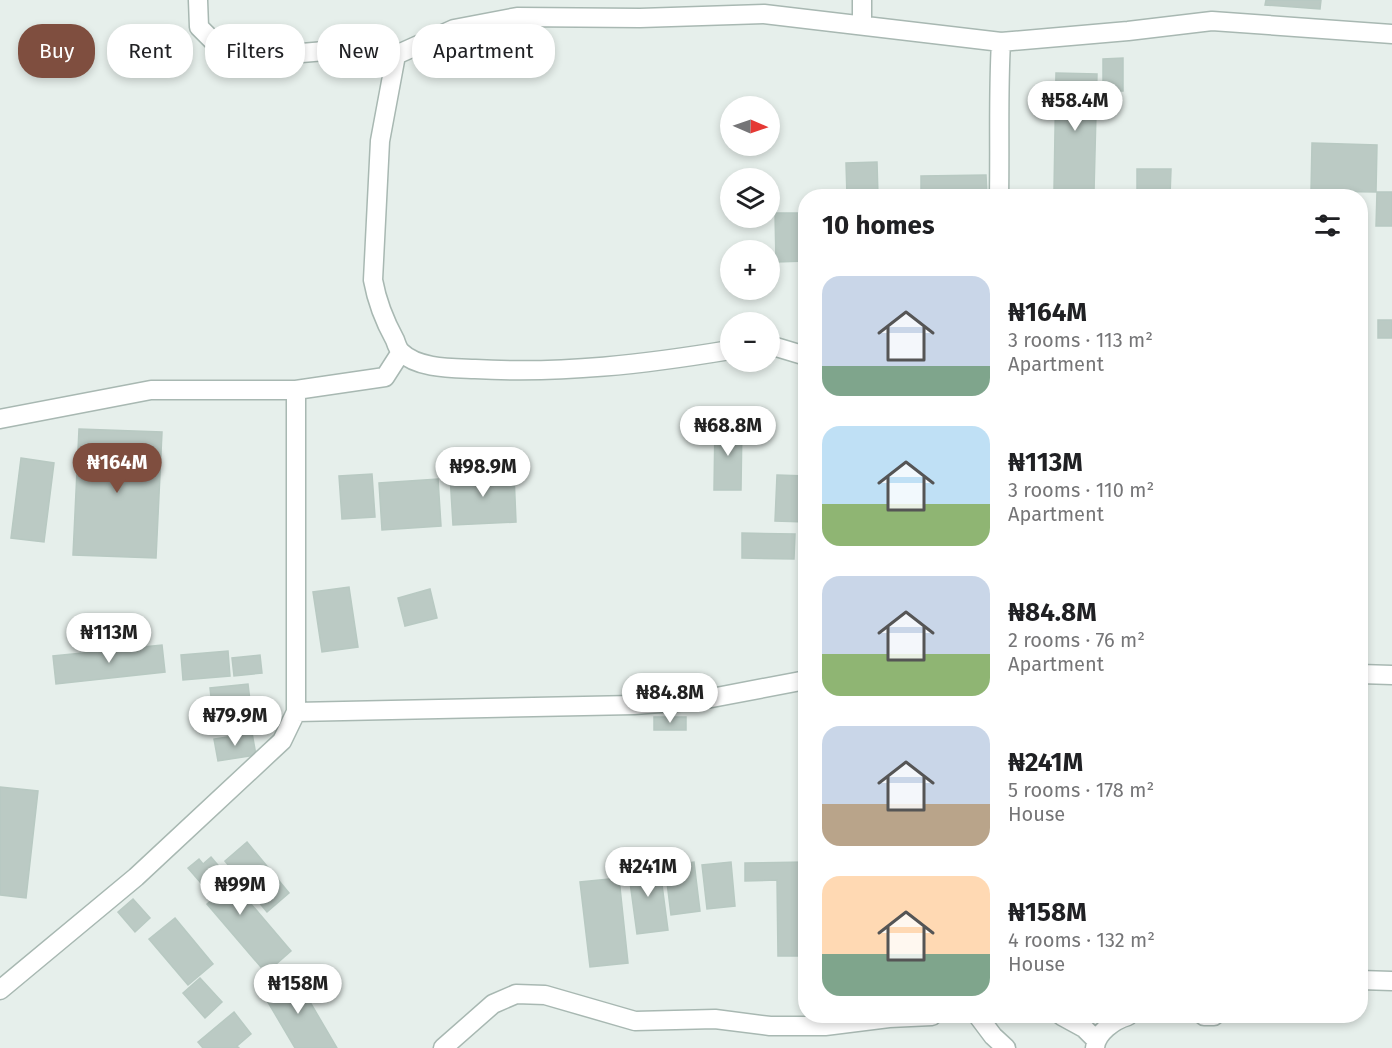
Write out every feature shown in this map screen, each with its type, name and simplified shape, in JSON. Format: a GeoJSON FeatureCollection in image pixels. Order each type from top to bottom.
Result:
{"type":"FeatureCollection","features":[{"type":"Feature","properties":{"kind":"street"},"geometry":{"type":"LineString","coordinates":[[198,0],[199,27],[212,40],[278,55],[317,52]]}},
{"type":"Feature","properties":{"kind":"street"},"geometry":{"type":"LineString","coordinates":[[862,0],[862,25]]}},
{"type":"Feature","properties":{"kind":"street"},"geometry":{"type":"LineString","coordinates":[[400,52],[454,29],[549,8],[640,18],[764,14],[1001,42],[1212,21],[1392,34]]}},
{"type":"Feature","properties":{"kind":"street"},"geometry":{"type":"LineString","coordinates":[[999,189],[1001,42]]}},
{"type":"Feature","properties":{"kind":"street"},"geometry":{"type":"LineString","coordinates":[[392,78],[380,141],[373,280],[377,301],[401,352],[434,367],[565,371],[640,364],[720,352]]}},
{"type":"Feature","properties":{"kind":"street"},"geometry":{"type":"LineString","coordinates":[[780,348],[798,354]]}},
{"type":"Feature","properties":{"kind":"street"},"geometry":{"type":"LineString","coordinates":[[0,419],[151,390],[296,390],[386,377],[401,352]]}},
{"type":"Feature","properties":{"kind":"street"},"geometry":{"type":"LineString","coordinates":[[0,990],[136,877],[282,741],[296,712],[296,390]]}},
{"type":"Feature","properties":{"kind":"street"},"geometry":{"type":"LineString","coordinates":[[1368,674],[1392,675]]}},
{"type":"Feature","properties":{"kind":"street"},"geometry":{"type":"LineString","coordinates":[[296,712],[634,705],[701,700],[798,682]]}},
{"type":"Feature","properties":{"kind":"street"},"geometry":{"type":"LineString","coordinates":[[1368,980],[1392,981]]}},
{"type":"Feature","properties":{"kind":"street"},"geometry":{"type":"LineString","coordinates":[[443,1048],[493,1004],[516,994],[545,995],[635,1021],[715,1019],[770,1026],[825,1026],[849,1023]]}},
{"type":"Feature","properties":{"kind":"street"},"geometry":{"type":"LineString","coordinates":[[984,1023],[1006,1048]]}},
{"type":"Feature","properties":{"kind":"street"},"geometry":{"type":"LineString","coordinates":[[1075,1023],[1084,1028],[1096,1044],[1109,1026],[1115,1023]]}},
{"type":"Feature","properties":{"kind":"building"},"geometry":{"type":"Polygon","coordinates":[[[1266,0],[1321,0],[1320,9],[1265,5],[1266,0]]]}},
{"type":"Feature","properties":{"kind":"building"},"geometry":{"type":"Polygon","coordinates":[[[1123,58],[1123,91],[1103,91],[1103,59],[1123,58]]]}},
{"type":"Feature","properties":{"kind":"building"},"geometry":{"type":"Polygon","coordinates":[[[1056,73],[1097,74],[1094,189],[1054,189],[1056,73]]]}},
{"type":"Feature","properties":{"kind":"building"},"geometry":{"type":"Polygon","coordinates":[[[1312,143],[1377,145],[1376,192],[1368,192],[1368,189],[1311,189],[1312,143]]]}},
{"type":"Feature","properties":{"kind":"building"},"geometry":{"type":"Polygon","coordinates":[[[877,162],[878,189],[847,189],[846,163],[877,162]]]}},
{"type":"Feature","properties":{"kind":"building"},"geometry":{"type":"Polygon","coordinates":[[[1137,169],[1171,169],[1170,189],[1137,189],[1137,169]]]}},
{"type":"Feature","properties":{"kind":"building"},"geometry":{"type":"Polygon","coordinates":[[[986,175],[987,189],[921,189],[921,176],[986,175]]]}},
{"type":"Feature","properties":{"kind":"building"},"geometry":{"type":"Polygon","coordinates":[[[1377,192],[1392,192],[1392,226],[1376,226],[1377,192]]]}},
{"type":"Feature","properties":{"kind":"building"},"geometry":{"type":"Polygon","coordinates":[[[780,213],[798,213],[798,261],[780,262],[780,240],[776,240],[775,228],[780,228],[780,213]]]}},
{"type":"Feature","properties":{"kind":"building"},"geometry":{"type":"Polygon","coordinates":[[[1378,320],[1392,320],[1392,338],[1378,338],[1378,320]]]}},
{"type":"Feature","properties":{"kind":"building"},"geometry":{"type":"Polygon","coordinates":[[[715,423],[742,423],[741,490],[714,490],[715,423]]]}},
{"type":"Feature","properties":{"kind":"building"},"geometry":{"type":"Polygon","coordinates":[[[79,429],[162,432],[156,558],[73,555],[79,429]]]}},
{"type":"Feature","properties":{"kind":"building"},"geometry":{"type":"Polygon","coordinates":[[[21,458],[54,463],[44,542],[11,538],[21,458]]]}},
{"type":"Feature","properties":{"kind":"building"},"geometry":{"type":"Polygon","coordinates":[[[501,467],[502,475],[514,474],[516,522],[453,525],[450,475],[484,473],[485,469],[501,467]]]}},
{"type":"Feature","properties":{"kind":"building"},"geometry":{"type":"Polygon","coordinates":[[[372,474],[375,517],[342,519],[339,476],[372,474]]]}},
{"type":"Feature","properties":{"kind":"building"},"geometry":{"type":"Polygon","coordinates":[[[777,475],[798,476],[798,522],[775,521],[777,475]]]}},
{"type":"Feature","properties":{"kind":"building"},"geometry":{"type":"Polygon","coordinates":[[[438,479],[441,526],[382,530],[379,483],[438,479]]]}},
{"type":"Feature","properties":{"kind":"building"},"geometry":{"type":"Polygon","coordinates":[[[742,533],[795,534],[794,559],[742,558],[742,533]]]}},
{"type":"Feature","properties":{"kind":"building"},"geometry":{"type":"Polygon","coordinates":[[[349,587],[358,647],[322,652],[313,592],[349,587]]]}},
{"type":"Feature","properties":{"kind":"building"},"geometry":{"type":"Polygon","coordinates":[[[430,589],[437,618],[405,626],[398,598],[430,589]]]}},
{"type":"Feature","properties":{"kind":"building"},"geometry":{"type":"Polygon","coordinates":[[[162,645],[165,672],[56,684],[53,656],[162,645]]]}},
{"type":"Feature","properties":{"kind":"building"},"geometry":{"type":"Polygon","coordinates":[[[228,651],[230,676],[183,680],[181,655],[228,651]]]}},
{"type":"Feature","properties":{"kind":"building"},"geometry":{"type":"Polygon","coordinates":[[[260,655],[262,673],[234,676],[232,658],[260,655]]]}},
{"type":"Feature","properties":{"kind":"building"},"geometry":{"type":"Polygon","coordinates":[[[248,684],[253,726],[215,731],[210,688],[248,684]]]}},
{"type":"Feature","properties":{"kind":"building"},"geometry":{"type":"Polygon","coordinates":[[[654,717],[686,717],[686,730],[654,730],[654,717]]]}},
{"type":"Feature","properties":{"kind":"building"},"geometry":{"type":"Polygon","coordinates":[[[252,733],[256,755],[218,761],[214,739],[252,733]]]}},
{"type":"Feature","properties":{"kind":"building"},"geometry":{"type":"Polygon","coordinates":[[[0,787],[38,791],[26,898],[0,895],[0,787]]]}},
{"type":"Feature","properties":{"kind":"building"},"geometry":{"type":"Polygon","coordinates":[[[247,842],[289,893],[267,912],[225,861],[247,842]]]}},
{"type":"Feature","properties":{"kind":"building"},"geometry":{"type":"Polygon","coordinates":[[[211,857],[291,951],[266,973],[207,904],[214,898],[188,868],[199,859],[203,864],[211,857]]]}},
{"type":"Feature","properties":{"kind":"building"},"geometry":{"type":"Polygon","coordinates":[[[659,862],[668,930],[637,934],[628,867],[659,862]]]}},
{"type":"Feature","properties":{"kind":"building"},"geometry":{"type":"Polygon","coordinates":[[[694,862],[700,911],[671,915],[665,866],[694,862]]]}},
{"type":"Feature","properties":{"kind":"building"},"geometry":{"type":"Polygon","coordinates":[[[731,862],[735,906],[707,909],[702,865],[731,862]]]}},
{"type":"Feature","properties":{"kind":"building"},"geometry":{"type":"Polygon","coordinates":[[[798,862],[798,956],[778,956],[777,880],[745,881],[745,863],[798,862]]]}},
{"type":"Feature","properties":{"kind":"building"},"geometry":{"type":"Polygon","coordinates":[[[619,878],[628,963],[590,967],[580,882],[619,878]]]}},
{"type":"Feature","properties":{"kind":"building"},"geometry":{"type":"Polygon","coordinates":[[[133,899],[150,918],[135,932],[118,912],[133,899]]]}},
{"type":"Feature","properties":{"kind":"building"},"geometry":{"type":"Polygon","coordinates":[[[175,918],[213,964],[188,985],[149,939],[175,918]]]}},
{"type":"Feature","properties":{"kind":"building"},"geometry":{"type":"Polygon","coordinates":[[[293,973],[337,1048],[295,1048],[262,992],[293,973]]]}},
{"type":"Feature","properties":{"kind":"building"},"geometry":{"type":"Polygon","coordinates":[[[200,978],[222,1002],[205,1018],[183,993],[200,978]]]}},
{"type":"Feature","properties":{"kind":"building"},"geometry":{"type":"Polygon","coordinates":[[[234,1012],[251,1034],[237,1046],[239,1048],[203,1048],[198,1042],[234,1012]]]}}]}
